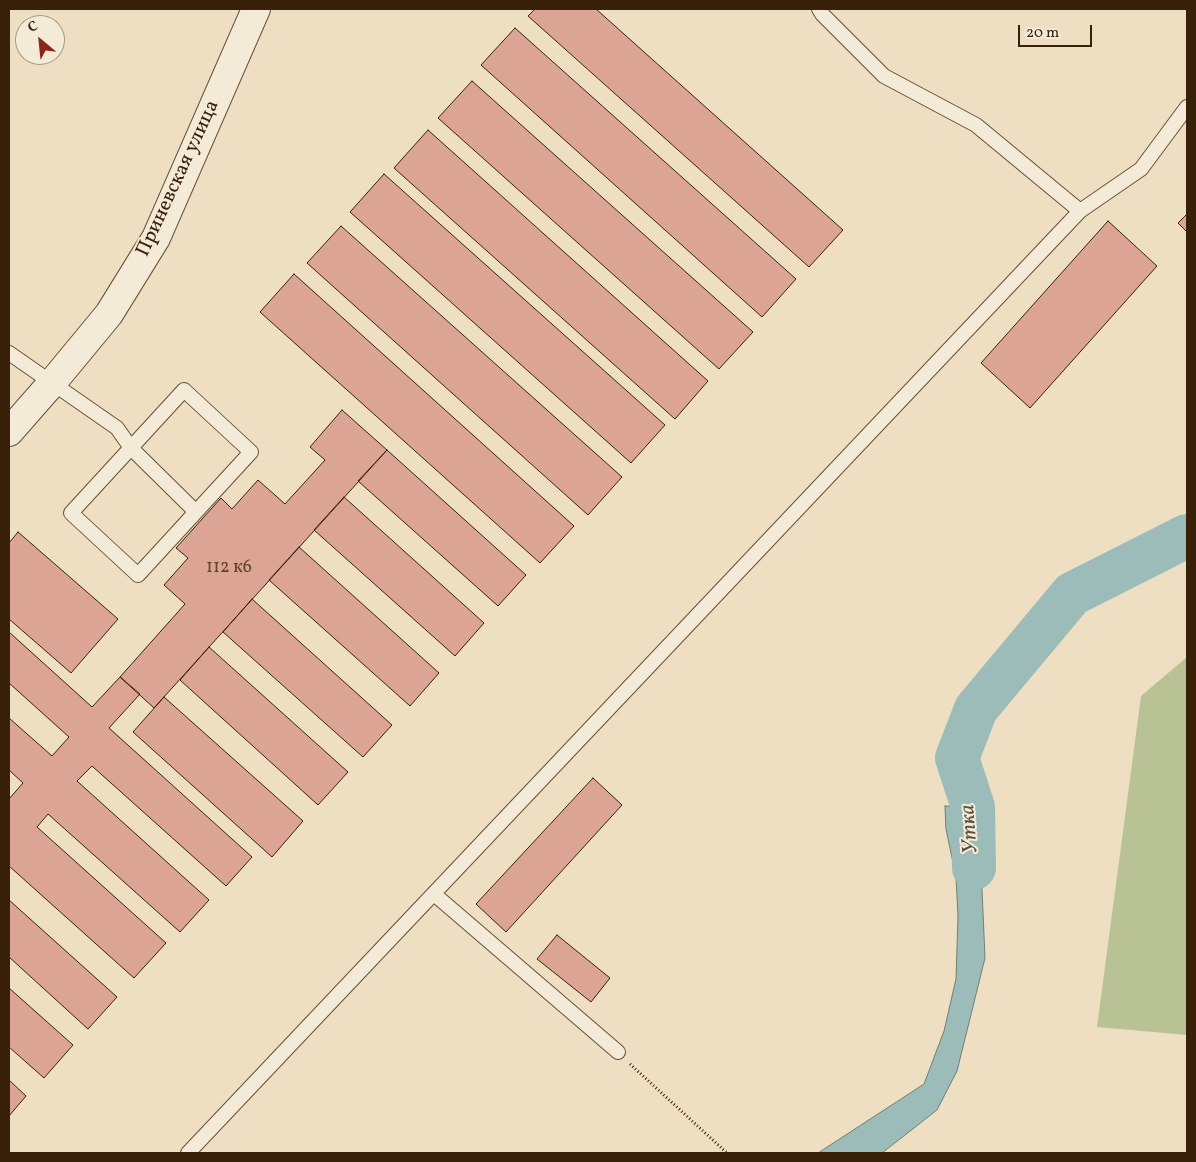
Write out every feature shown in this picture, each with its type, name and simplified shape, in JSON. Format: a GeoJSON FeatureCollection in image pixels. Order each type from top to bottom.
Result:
{"type":"FeatureCollection","features":[{"type":"Feature","properties":{"kind":"street","name":"Приневская улица"},"geometry":{"type":"LineString","coordinates":[[9,432],[109,314],[156,238],[256,9]]}},
{"type":"Feature","properties":{"kind":"lane"},"geometry":{"type":"LineString","coordinates":[[820,9],[822,14],[884,76],[976,125],[1080,211]]}},
{"type":"Feature","properties":{"kind":"lane"},"geometry":{"type":"LineString","coordinates":[[188,1153],[1080,211],[1141,169],[1187,107]]}},
{"type":"Feature","properties":{"kind":"lane"},"geometry":{"type":"LineString","coordinates":[[9,353],[116,428],[131,448],[196,512]]}},
{"type":"Feature","properties":{"kind":"lane"},"geometry":{"type":"LineString","coordinates":[[184,390],[252,452],[196,512],[138,575],[71,513],[184,390]]}},
{"type":"Feature","properties":{"kind":"lane"},"geometry":{"type":"LineString","coordinates":[[434,894],[618,1052]]}},
{"type":"Feature","properties":{"kind":"path"},"geometry":{"type":"LineString","coordinates":[[618,1052],[727,1153]]}},
{"type":"Feature","properties":{"kind":"green space"},"geometry":{"type":"Polygon","coordinates":[[[1187,657],[1187,1035],[1097,1027],[1141,696],[1187,657]]]}},
{"type":"Feature","properties":{"kind":"water"},"geometry":{"type":"Polygon","coordinates":[[[945,806],[973,807],[984,810],[981,867],[985,958],[957,1071],[937,1110],[882,1153],[818,1153],[924,1084],[944,1031],[956,979],[958,916],[956,877],[946,829],[945,806]]]}},
{"type":"Feature","properties":{"kind":"building"},"geometry":{"type":"Polygon","coordinates":[[[535,9],[596,9],[843,230],[809,267],[528,16],[535,9]]]}},
{"type":"Feature","properties":{"kind":"building"},"geometry":{"type":"Polygon","coordinates":[[[515,28],[796,279],[762,317],[481,65],[515,28]]]}},
{"type":"Feature","properties":{"kind":"building"},"geometry":{"type":"Polygon","coordinates":[[[472,81],[753,332],[719,369],[438,118],[472,81]]]}},
{"type":"Feature","properties":{"kind":"building"},"geometry":{"type":"Polygon","coordinates":[[[428,130],[708,381],[675,419],[394,168],[428,130]]]}},
{"type":"Feature","properties":{"kind":"building"},"geometry":{"type":"Polygon","coordinates":[[[384,174],[665,425],[631,463],[350,212],[384,174]]]}},
{"type":"Feature","properties":{"kind":"building"},"geometry":{"type":"Polygon","coordinates":[[[1187,214],[1187,232],[1178,223],[1187,214]]]}},
{"type":"Feature","properties":{"kind":"building"},"geometry":{"type":"Polygon","coordinates":[[[1108,221],[1157,266],[1030,408],[981,363],[1108,221]]]}},
{"type":"Feature","properties":{"kind":"building"},"geometry":{"type":"Polygon","coordinates":[[[341,226],[622,477],[588,515],[307,263],[341,226]]]}},
{"type":"Feature","properties":{"kind":"building"},"geometry":{"type":"Polygon","coordinates":[[[294,274],[574,526],[540,563],[260,312],[294,274]]]}},
{"type":"Feature","properties":{"kind":"building"},"geometry":{"type":"Polygon","coordinates":[[[342,410],[387,450],[154,708],[120,677],[185,604],[164,585],[188,558],[176,548],[221,498],[232,509],[258,480],[285,504],[325,460],[310,447],[342,410]]]}},
{"type":"Feature","properties":{"kind":"building"},"geometry":{"type":"Polygon","coordinates":[[[387,450],[526,575],[498,606],[358,481],[387,450]]]}},
{"type":"Feature","properties":{"kind":"building"},"geometry":{"type":"Polygon","coordinates":[[[344,497],[484,623],[455,656],[314,530],[344,497]]]}},
{"type":"Feature","properties":{"kind":"building"},"geometry":{"type":"Polygon","coordinates":[[[18,532],[118,619],[71,673],[9,619],[9,543],[18,532]]]}},
{"type":"Feature","properties":{"kind":"building"},"geometry":{"type":"Polygon","coordinates":[[[299,547],[439,673],[410,706],[269,580],[299,547]]]}},
{"type":"Feature","properties":{"kind":"building"},"geometry":{"type":"Polygon","coordinates":[[[252,599],[392,725],[363,757],[223,632],[252,599]]]}},
{"type":"Feature","properties":{"kind":"building"},"geometry":{"type":"Polygon","coordinates":[[[9,632],[92,707],[120,677],[140,694],[109,728],[252,857],[226,886],[92,766],[77,781],[209,900],[180,932],[48,814],[37,827],[166,943],[134,978],[9,866],[9,799],[23,783],[9,770],[9,718],[52,756],[69,737],[9,683],[9,632]]]}},
{"type":"Feature","properties":{"kind":"building"},"geometry":{"type":"Polygon","coordinates":[[[209,647],[348,772],[318,805],[180,680],[209,647]]]}},
{"type":"Feature","properties":{"kind":"building"},"geometry":{"type":"Polygon","coordinates":[[[164,697],[303,821],[272,857],[133,732],[164,697]]]}},
{"type":"Feature","properties":{"kind":"building"},"geometry":{"type":"Polygon","coordinates":[[[593,778],[622,805],[506,932],[476,904],[593,778]]]}},
{"type":"Feature","properties":{"kind":"building"},"geometry":{"type":"Polygon","coordinates":[[[9,900],[117,997],[88,1029],[9,957],[9,900]]]}},
{"type":"Feature","properties":{"kind":"building"},"geometry":{"type":"Polygon","coordinates":[[[557,935],[610,978],[591,1002],[537,959],[557,935]]]}},
{"type":"Feature","properties":{"kind":"building"},"geometry":{"type":"Polygon","coordinates":[[[9,988],[73,1045],[44,1078],[9,1047],[9,988]]]}},
{"type":"Feature","properties":{"kind":"building"},"geometry":{"type":"Polygon","coordinates":[[[9,1080],[26,1096],[9,1116],[9,1080]]]}},
{"type":"Feature","properties":{"kind":"waterway","name":"Утка"},"geometry":{"type":"LineString","coordinates":[[974,868],[973,807],[957,758],[976,709],[1072,594],[1187,536]]}}]}
